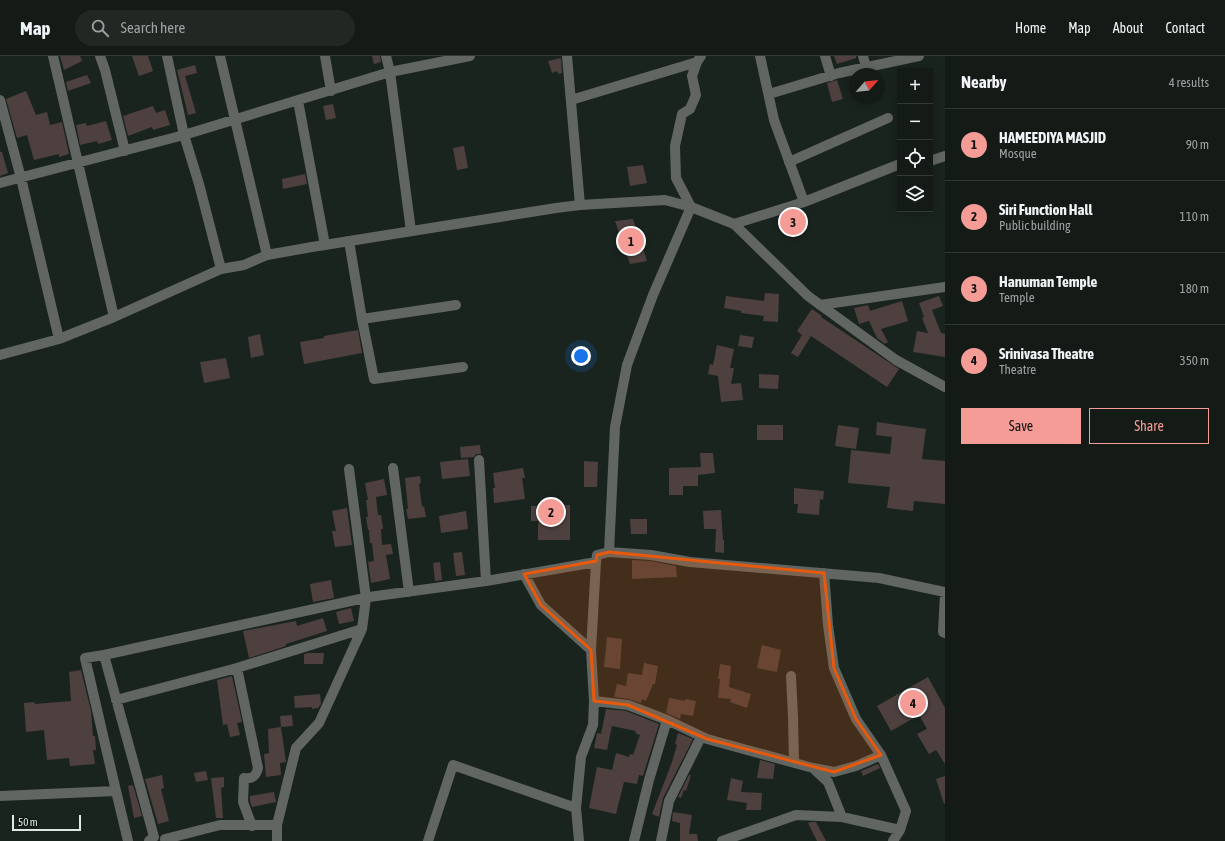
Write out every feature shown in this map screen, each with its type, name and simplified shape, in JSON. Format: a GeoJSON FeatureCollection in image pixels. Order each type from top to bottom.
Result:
{"type":"FeatureCollection","features":[{"type":"Feature","properties":{"kind":"street"},"geometry":{"type":"LineString","coordinates":[[53,56],[114,317]]}},
{"type":"Feature","properties":{"kind":"street"},"geometry":{"type":"LineString","coordinates":[[100,56],[105,70],[125,151]]}},
{"type":"Feature","properties":{"kind":"street"},"geometry":{"type":"LineString","coordinates":[[168,56],[184,135],[222,269]]}},
{"type":"Feature","properties":{"kind":"street"},"geometry":{"type":"LineString","coordinates":[[220,56],[268,255]]}},
{"type":"Feature","properties":{"kind":"street"},"geometry":{"type":"LineString","coordinates":[[325,56],[331,91]]}},
{"type":"Feature","properties":{"kind":"street"},"geometry":{"type":"LineString","coordinates":[[386,56],[390,72],[411,231]]}},
{"type":"Feature","properties":{"kind":"street"},"geometry":{"type":"LineString","coordinates":[[0,183],[184,135],[390,72],[470,56]]}},
{"type":"Feature","properties":{"kind":"street"},"geometry":{"type":"LineString","coordinates":[[567,56],[580,205]]}},
{"type":"Feature","properties":{"kind":"street"},"geometry":{"type":"LineString","coordinates":[[760,56],[774,120],[804,202]]}},
{"type":"Feature","properties":{"kind":"street"},"geometry":{"type":"LineString","coordinates":[[825,56],[831,76]]}},
{"type":"Feature","properties":{"kind":"street"},"geometry":{"type":"LineString","coordinates":[[863,56],[866,67]]}},
{"type":"Feature","properties":{"kind":"street"},"geometry":{"type":"LineString","coordinates":[[769,94],[866,67],[919,56]]}},
{"type":"Feature","properties":{"kind":"street"},"geometry":{"type":"LineString","coordinates":[[571,100],[699,59]]}},
{"type":"Feature","properties":{"kind":"street"},"geometry":{"type":"LineString","coordinates":[[691,207],[676,178],[675,146],[682,114],[690,109],[696,95],[692,76],[699,59]]}},
{"type":"Feature","properties":{"kind":"street"},"geometry":{"type":"LineString","coordinates":[[0,100],[21,178],[59,338]]}},
{"type":"Feature","properties":{"kind":"street"},"geometry":{"type":"LineString","coordinates":[[298,101],[325,245]]}},
{"type":"Feature","properties":{"kind":"street"},"geometry":{"type":"LineString","coordinates":[[789,162],[888,118]]}},
{"type":"Feature","properties":{"kind":"street"},"geometry":{"type":"LineString","coordinates":[[933,160],[945,156]]}},
{"type":"Feature","properties":{"kind":"street"},"geometry":{"type":"LineString","coordinates":[[734,224],[804,202],[897,165]]}},
{"type":"Feature","properties":{"kind":"street"},"geometry":{"type":"LineString","coordinates":[[0,355],[59,338],[114,317],[222,269],[244,265],[268,255],[580,205],[665,200],[691,207],[734,224],[808,296],[896,360],[945,387]]}},
{"type":"Feature","properties":{"kind":"street"},"geometry":{"type":"LineString","coordinates":[[609,552],[615,427],[628,365],[653,295],[691,207]]}},
{"type":"Feature","properties":{"kind":"street"},"geometry":{"type":"LineString","coordinates":[[349,241],[374,379],[463,367]]}},
{"type":"Feature","properties":{"kind":"street"},"geometry":{"type":"LineString","coordinates":[[820,305],[945,287]]}},
{"type":"Feature","properties":{"kind":"street"},"geometry":{"type":"LineString","coordinates":[[362,319],[456,305]]}},
{"type":"Feature","properties":{"kind":"street"},"geometry":{"type":"LineString","coordinates":[[479,460],[486,581]]}},
{"type":"Feature","properties":{"kind":"street"},"geometry":{"type":"LineString","coordinates":[[393,468],[409,592]]}},
{"type":"Feature","properties":{"kind":"street"},"geometry":{"type":"LineString","coordinates":[[277,841],[277,825],[296,748],[319,723],[362,629],[366,598],[349,469]]}},
{"type":"Feature","properties":{"kind":"street"},"geometry":{"type":"LineString","coordinates":[[580,841],[576,808],[581,757],[593,725],[594,701],[591,650],[597,555],[609,552],[651,554],[690,562],[879,578],[945,593],[943,632],[945,633]]}},
{"type":"Feature","properties":{"kind":"street"},"geometry":{"type":"LineString","coordinates":[[128,841],[85,658],[366,598],[486,581],[596,562]]}},
{"type":"Feature","properties":{"kind":"street"},"geometry":{"type":"LineString","coordinates":[[824,573],[828,625],[834,668],[856,719],[881,755],[906,811],[900,830],[893,841]]}},
{"type":"Feature","properties":{"kind":"street"},"geometry":{"type":"LineString","coordinates":[[524,574],[541,605],[591,650]]}},
{"type":"Feature","properties":{"kind":"street"},"geometry":{"type":"LineString","coordinates":[[116,700],[238,668],[362,629]]}},
{"type":"Feature","properties":{"kind":"street"},"geometry":{"type":"LineString","coordinates":[[104,655],[152,839],[160,836],[165,840],[220,825],[277,825]]}},
{"type":"Feature","properties":{"kind":"street"},"geometry":{"type":"LineString","coordinates":[[238,668],[258,768],[254,776],[251,778],[244,778],[243,802],[252,826]]}},
{"type":"Feature","properties":{"kind":"street"},"geometry":{"type":"LineString","coordinates":[[791,676],[794,763]]}},
{"type":"Feature","properties":{"kind":"street"},"geometry":{"type":"LineString","coordinates":[[594,701],[628,705],[667,720],[701,737],[813,768],[834,772],[856,766],[881,755]]}},
{"type":"Feature","properties":{"kind":"street"},"geometry":{"type":"LineString","coordinates":[[634,841],[649,780],[667,720]]}},
{"type":"Feature","properties":{"kind":"street"},"geometry":{"type":"LineString","coordinates":[[661,841],[669,801],[701,737]]}},
{"type":"Feature","properties":{"kind":"street"},"geometry":{"type":"LineString","coordinates":[[428,841],[453,765],[576,808]]}},
{"type":"Feature","properties":{"kind":"street"},"geometry":{"type":"LineString","coordinates":[[813,768],[828,782],[842,817]]}},
{"type":"Feature","properties":{"kind":"street"},"geometry":{"type":"LineString","coordinates":[[0,796],[116,790]]}},
{"type":"Feature","properties":{"kind":"street"},"geometry":{"type":"LineString","coordinates":[[722,841],[796,815],[842,817],[900,830]]}},
{"type":"Feature","properties":{"kind":"highlighted area"},"geometry":{"type":"Polygon","coordinates":[[[609,552],[824,573],[834,668],[856,719],[881,755],[834,772],[707,739],[628,705],[594,701],[591,650],[541,605],[524,574],[596,561],[597,555],[609,552]]]}},
{"type":"Feature","properties":{"kind":"building"},"geometry":{"type":"Polygon","coordinates":[[[60,56],[80,56],[82,61],[64,70],[60,56]]]}},
{"type":"Feature","properties":{"kind":"building"},"geometry":{"type":"Polygon","coordinates":[[[132,56],[148,56],[153,71],[139,76],[132,56]]]}},
{"type":"Feature","properties":{"kind":"building"},"geometry":{"type":"Polygon","coordinates":[[[372,56],[380,56],[381,62],[374,64],[372,56]]]}},
{"type":"Feature","properties":{"kind":"building"},"geometry":{"type":"Polygon","coordinates":[[[834,56],[856,56],[856,58],[837,64],[834,56]]]}},
{"type":"Feature","properties":{"kind":"building"},"geometry":{"type":"Polygon","coordinates":[[[561,58],[562,73],[559,74],[557,71],[552,73],[548,61],[561,58]]]}},
{"type":"Feature","properties":{"kind":"building"},"geometry":{"type":"Polygon","coordinates":[[[195,65],[197,73],[185,76],[196,113],[188,115],[177,70],[195,65]]]}},
{"type":"Feature","properties":{"kind":"building"},"geometry":{"type":"Polygon","coordinates":[[[87,75],[91,83],[68,91],[66,82],[87,75]]]}},
{"type":"Feature","properties":{"kind":"building"},"geometry":{"type":"Polygon","coordinates":[[[837,80],[843,99],[832,102],[827,83],[837,80]]]}},
{"type":"Feature","properties":{"kind":"building"},"geometry":{"type":"Polygon","coordinates":[[[26,91],[36,115],[47,112],[50,125],[62,122],[69,154],[59,157],[59,154],[34,160],[27,135],[17,138],[6,99],[26,91]]]}},
{"type":"Feature","properties":{"kind":"building"},"geometry":{"type":"Polygon","coordinates":[[[333,104],[336,118],[326,120],[323,106],[333,104]]]}},
{"type":"Feature","properties":{"kind":"building"},"geometry":{"type":"Polygon","coordinates":[[[153,106],[156,113],[165,110],[170,125],[153,130],[152,127],[128,136],[123,116],[153,106]]]}},
{"type":"Feature","properties":{"kind":"building"},"geometry":{"type":"Polygon","coordinates":[[[106,121],[112,140],[98,144],[97,141],[80,145],[76,125],[86,123],[87,126],[106,121]]]}},
{"type":"Feature","properties":{"kind":"building"},"geometry":{"type":"Polygon","coordinates":[[[464,146],[468,168],[457,170],[453,148],[464,146]]]}},
{"type":"Feature","properties":{"kind":"building"},"geometry":{"type":"Polygon","coordinates":[[[0,152],[2,152],[8,173],[0,176],[0,152]]]}},
{"type":"Feature","properties":{"kind":"building"},"geometry":{"type":"Polygon","coordinates":[[[643,165],[647,183],[630,186],[627,167],[643,165]]]}},
{"type":"Feature","properties":{"kind":"building"},"geometry":{"type":"Polygon","coordinates":[[[305,174],[307,184],[283,189],[282,179],[305,174]]]}},
{"type":"Feature","properties":{"kind":"building"},"geometry":{"type":"Polygon","coordinates":[[[633,219],[647,261],[630,264],[615,221],[633,219]]]}},
{"type":"Feature","properties":{"kind":"building"},"geometry":{"type":"Polygon","coordinates":[[[765,293],[779,294],[778,322],[763,321],[764,316],[741,313],[741,311],[724,308],[726,296],[764,301],[765,293]]]}},
{"type":"Feature","properties":{"kind":"building"},"geometry":{"type":"Polygon","coordinates":[[[939,296],[943,306],[932,310],[941,333],[945,334],[945,357],[913,352],[917,331],[928,333],[922,318],[924,317],[919,303],[939,296]]]}},
{"type":"Feature","properties":{"kind":"building"},"geometry":{"type":"Polygon","coordinates":[[[902,301],[908,321],[881,329],[888,342],[885,344],[877,338],[869,321],[859,324],[854,308],[868,305],[870,311],[902,301]]]}},
{"type":"Feature","properties":{"kind":"building"},"geometry":{"type":"Polygon","coordinates":[[[812,309],[822,316],[821,317],[899,369],[887,387],[811,336],[798,357],[791,353],[802,335],[797,331],[812,309]]]}},
{"type":"Feature","properties":{"kind":"building"},"geometry":{"type":"Polygon","coordinates":[[[358,330],[362,353],[304,364],[300,342],[358,330]]]}},
{"type":"Feature","properties":{"kind":"building"},"geometry":{"type":"Polygon","coordinates":[[[260,334],[264,355],[251,358],[248,337],[260,334]]]}},
{"type":"Feature","properties":{"kind":"building"},"geometry":{"type":"Polygon","coordinates":[[[740,335],[754,337],[752,348],[738,346],[740,335]]]}},
{"type":"Feature","properties":{"kind":"building"},"geometry":{"type":"Polygon","coordinates":[[[717,345],[734,349],[730,368],[734,368],[731,384],[741,383],[743,400],[721,402],[718,376],[708,374],[710,364],[713,365],[717,345]]]}},
{"type":"Feature","properties":{"kind":"building"},"geometry":{"type":"Polygon","coordinates":[[[226,358],[230,378],[204,383],[200,362],[226,358]]]}},
{"type":"Feature","properties":{"kind":"building"},"geometry":{"type":"Polygon","coordinates":[[[759,374],[779,375],[778,389],[759,388],[759,374]]]}},
{"type":"Feature","properties":{"kind":"building"},"geometry":{"type":"Polygon","coordinates":[[[877,422],[926,429],[922,459],[945,461],[945,504],[914,501],[913,511],[887,508],[890,487],[848,483],[851,450],[890,454],[892,437],[876,435],[877,422]]]}},
{"type":"Feature","properties":{"kind":"building"},"geometry":{"type":"Polygon","coordinates":[[[757,425],[783,425],[783,440],[757,440],[757,425]]]}},
{"type":"Feature","properties":{"kind":"building"},"geometry":{"type":"Polygon","coordinates":[[[838,425],[859,428],[856,449],[835,446],[838,425]]]}},
{"type":"Feature","properties":{"kind":"building"},"geometry":{"type":"Polygon","coordinates":[[[480,445],[481,454],[476,454],[474,457],[461,458],[460,447],[480,445]]]}},
{"type":"Feature","properties":{"kind":"building"},"geometry":{"type":"Polygon","coordinates":[[[700,453],[713,453],[715,473],[698,475],[698,486],[683,486],[683,495],[669,495],[669,468],[701,467],[700,453]]]}},
{"type":"Feature","properties":{"kind":"building"},"geometry":{"type":"Polygon","coordinates":[[[468,459],[470,476],[442,479],[440,462],[468,459]]]}},
{"type":"Feature","properties":{"kind":"building"},"geometry":{"type":"Polygon","coordinates":[[[584,461],[598,462],[597,487],[584,487],[584,461]]]}},
{"type":"Feature","properties":{"kind":"building"},"geometry":{"type":"Polygon","coordinates":[[[523,468],[525,478],[522,478],[525,499],[494,503],[493,488],[495,488],[493,473],[523,468]]]}},
{"type":"Feature","properties":{"kind":"building"},"geometry":{"type":"Polygon","coordinates":[[[420,476],[421,483],[419,484],[422,507],[424,506],[426,517],[408,519],[406,509],[408,509],[405,478],[420,476]]]}},
{"type":"Feature","properties":{"kind":"building"},"geometry":{"type":"Polygon","coordinates":[[[384,479],[387,495],[376,497],[378,515],[381,515],[383,529],[381,529],[382,545],[391,544],[393,554],[386,555],[390,579],[371,583],[368,562],[374,561],[372,543],[370,543],[366,517],[368,517],[366,500],[368,500],[365,483],[384,479]]]}},
{"type":"Feature","properties":{"kind":"building"},"geometry":{"type":"Polygon","coordinates":[[[794,488],[824,491],[823,500],[820,499],[819,515],[797,513],[798,504],[794,504],[794,488]]]}},
{"type":"Feature","properties":{"kind":"building"},"geometry":{"type":"Polygon","coordinates":[[[570,505],[570,540],[538,540],[538,521],[531,521],[531,506],[570,505]]]}},
{"type":"Feature","properties":{"kind":"building"},"geometry":{"type":"Polygon","coordinates":[[[347,508],[352,545],[335,547],[332,531],[336,531],[332,511],[347,508]]]}},
{"type":"Feature","properties":{"kind":"building"},"geometry":{"type":"Polygon","coordinates":[[[721,510],[724,553],[715,552],[716,529],[704,529],[703,511],[721,510]]]}},
{"type":"Feature","properties":{"kind":"building"},"geometry":{"type":"Polygon","coordinates":[[[466,511],[468,529],[441,533],[439,516],[466,511]]]}},
{"type":"Feature","properties":{"kind":"building"},"geometry":{"type":"Polygon","coordinates":[[[630,519],[647,519],[647,534],[631,534],[630,519]]]}},
{"type":"Feature","properties":{"kind":"building"},"geometry":{"type":"Polygon","coordinates":[[[462,552],[465,575],[456,576],[453,553],[462,552]]]}},
{"type":"Feature","properties":{"kind":"building"},"geometry":{"type":"Polygon","coordinates":[[[632,560],[650,561],[676,566],[677,577],[632,579],[632,560]]]}},
{"type":"Feature","properties":{"kind":"building"},"geometry":{"type":"Polygon","coordinates":[[[440,562],[442,580],[435,581],[433,563],[440,562]]]}},
{"type":"Feature","properties":{"kind":"building"},"geometry":{"type":"Polygon","coordinates":[[[331,580],[334,598],[313,602],[310,584],[331,580]]]}},
{"type":"Feature","properties":{"kind":"building"},"geometry":{"type":"Polygon","coordinates":[[[351,608],[354,621],[339,624],[336,612],[351,608]]]}},
{"type":"Feature","properties":{"kind":"building"},"geometry":{"type":"Polygon","coordinates":[[[323,618],[327,631],[249,658],[243,631],[296,621],[297,626],[323,618]]]}},
{"type":"Feature","properties":{"kind":"building"},"geometry":{"type":"Polygon","coordinates":[[[607,637],[622,639],[620,669],[604,667],[607,637]]]}},
{"type":"Feature","properties":{"kind":"building"},"geometry":{"type":"Polygon","coordinates":[[[762,645],[781,650],[777,672],[757,668],[762,645]]]}},
{"type":"Feature","properties":{"kind":"building"},"geometry":{"type":"Polygon","coordinates":[[[324,653],[323,664],[304,664],[304,654],[324,653]]]}},
{"type":"Feature","properties":{"kind":"building"},"geometry":{"type":"Polygon","coordinates":[[[644,663],[658,666],[655,684],[653,684],[646,701],[642,699],[641,703],[629,699],[614,697],[617,684],[626,686],[628,673],[642,675],[644,663]]]}},
{"type":"Feature","properties":{"kind":"building"},"geometry":{"type":"Polygon","coordinates":[[[720,664],[731,666],[729,687],[751,694],[747,708],[730,702],[731,699],[718,698],[720,664]]]}},
{"type":"Feature","properties":{"kind":"building"},"geometry":{"type":"Polygon","coordinates":[[[81,670],[91,711],[93,736],[95,736],[96,750],[93,750],[95,764],[70,766],[69,758],[47,760],[44,730],[26,732],[24,703],[34,702],[35,704],[71,701],[69,672],[81,670]]]}},
{"type":"Feature","properties":{"kind":"building"},"geometry":{"type":"Polygon","coordinates":[[[232,676],[242,722],[237,723],[240,735],[230,737],[227,724],[223,725],[217,680],[232,676]]]}},
{"type":"Feature","properties":{"kind":"building"},"geometry":{"type":"Polygon","coordinates":[[[928,677],[945,708],[945,764],[936,750],[929,754],[917,734],[927,729],[919,715],[891,731],[877,706],[928,677]]]}},
{"type":"Feature","properties":{"kind":"building"},"geometry":{"type":"Polygon","coordinates":[[[320,694],[321,704],[318,708],[295,708],[294,696],[320,694]]]}},
{"type":"Feature","properties":{"kind":"building"},"geometry":{"type":"Polygon","coordinates":[[[669,698],[685,701],[685,699],[696,701],[693,716],[681,714],[680,719],[666,713],[669,698]]]}},
{"type":"Feature","properties":{"kind":"building"},"geometry":{"type":"Polygon","coordinates":[[[606,709],[626,711],[659,724],[643,776],[639,775],[637,784],[624,782],[616,814],[589,808],[597,767],[612,770],[616,753],[629,757],[630,754],[633,755],[640,735],[635,733],[636,731],[612,726],[607,750],[594,748],[597,733],[601,734],[606,709]]]}},
{"type":"Feature","properties":{"kind":"building"},"geometry":{"type":"Polygon","coordinates":[[[292,715],[293,726],[281,727],[280,716],[292,715]]]}},
{"type":"Feature","properties":{"kind":"building"},"geometry":{"type":"Polygon","coordinates":[[[281,727],[286,762],[280,763],[281,775],[266,777],[264,754],[269,753],[268,729],[281,727]]]}},
{"type":"Feature","properties":{"kind":"building"},"geometry":{"type":"Polygon","coordinates":[[[678,733],[693,739],[663,798],[659,817],[652,814],[672,762],[677,745],[675,744],[678,733]]]}},
{"type":"Feature","properties":{"kind":"building"},"geometry":{"type":"Polygon","coordinates":[[[760,760],[775,764],[773,779],[757,778],[760,760]]]}},
{"type":"Feature","properties":{"kind":"building"},"geometry":{"type":"Polygon","coordinates":[[[878,764],[880,768],[863,776],[861,771],[878,764]]]}},
{"type":"Feature","properties":{"kind":"building"},"geometry":{"type":"Polygon","coordinates":[[[206,771],[208,780],[196,782],[194,773],[206,771]]]}},
{"type":"Feature","properties":{"kind":"building"},"geometry":{"type":"Polygon","coordinates":[[[162,775],[164,788],[161,789],[169,821],[158,824],[145,779],[162,775]]]}},
{"type":"Feature","properties":{"kind":"building"},"geometry":{"type":"Polygon","coordinates":[[[689,775],[691,775],[686,791],[684,790],[681,798],[678,797],[689,775]]]}},
{"type":"Feature","properties":{"kind":"building"},"geometry":{"type":"Polygon","coordinates":[[[945,776],[945,803],[944,804],[936,779],[945,776]]]}},
{"type":"Feature","properties":{"kind":"building"},"geometry":{"type":"Polygon","coordinates":[[[224,777],[224,787],[221,788],[223,818],[216,818],[211,778],[224,777]]]}},
{"type":"Feature","properties":{"kind":"building"},"geometry":{"type":"Polygon","coordinates":[[[731,778],[743,781],[741,792],[762,793],[761,810],[746,810],[747,803],[727,800],[731,778]]]}},
{"type":"Feature","properties":{"kind":"building"},"geometry":{"type":"Polygon","coordinates":[[[133,785],[142,816],[134,818],[128,786],[133,785]]]}},
{"type":"Feature","properties":{"kind":"building"},"geometry":{"type":"Polygon","coordinates":[[[274,792],[276,802],[252,807],[250,796],[274,792]]]}},
{"type":"Feature","properties":{"kind":"building"},"geometry":{"type":"Polygon","coordinates":[[[673,812],[692,815],[689,834],[697,834],[698,841],[680,841],[680,823],[672,821],[673,812]]]}},
{"type":"Feature","properties":{"kind":"building"},"geometry":{"type":"Polygon","coordinates":[[[816,822],[826,841],[817,841],[808,823],[816,822]]]}},
{"type":"Feature","properties":{"kind":"place","name":"Hanuman Temple"},"geometry":{"type":"Point","coordinates":[793,222]}},
{"type":"Feature","properties":{"kind":"place","name":"HAMEEDIYA MASJID"},"geometry":{"type":"Point","coordinates":[631,241]}},
{"type":"Feature","properties":{"kind":"place","name":"Siri Function Hall"},"geometry":{"type":"Point","coordinates":[551,512]}},
{"type":"Feature","properties":{"kind":"place","name":"Srinivasa Theatre"},"geometry":{"type":"Point","coordinates":[913,703]}}]}
